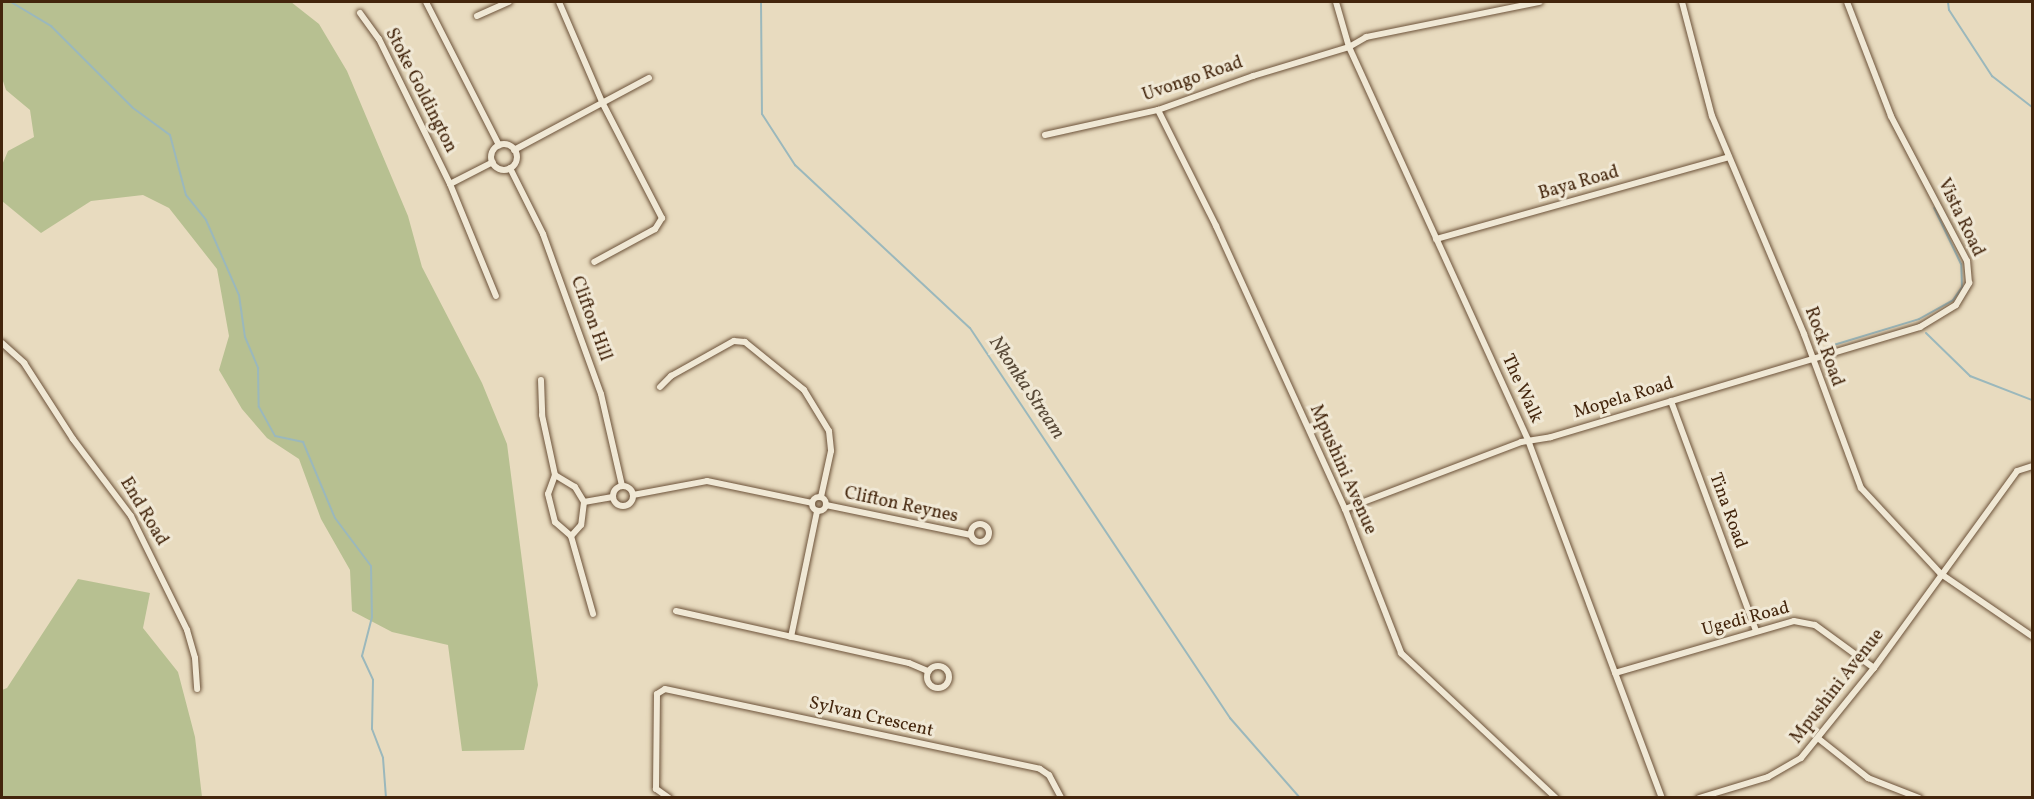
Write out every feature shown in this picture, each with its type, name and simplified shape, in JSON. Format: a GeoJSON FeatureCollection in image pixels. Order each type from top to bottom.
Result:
{"type":"FeatureCollection","features":[{"type":"Feature","properties":{"kind":"street"},"geometry":{"type":"LineString","coordinates":[[426,2],[499,145],[514,150],[649,78]]}},
{"type":"Feature","properties":{"kind":"street"},"geometry":{"type":"LineString","coordinates":[[477,16],[509,2]]}},
{"type":"Feature","properties":{"kind":"street"},"geometry":{"type":"LineString","coordinates":[[559,2],[602,102],[662,218],[655,229],[594,262]]}},
{"type":"Feature","properties":{"kind":"street","name":"The Walk"},"geometry":{"type":"LineString","coordinates":[[1336,2],[1349,47],[1528,440],[1662,798]]}},
{"type":"Feature","properties":{"kind":"street","name":"Uvongo Road"},"geometry":{"type":"LineString","coordinates":[[1045,135],[1158,110],[1253,76],[1349,47],[1366,37],[1539,2]]}},
{"type":"Feature","properties":{"kind":"street","name":"Rock Road"},"geometry":{"type":"LineString","coordinates":[[1682,2],[1708,101],[1813,359],[1861,488],[1896,530],[1941,574],[2032,636]]}},
{"type":"Feature","properties":{"kind":"street","name":"Vista Road"},"geometry":{"type":"LineString","coordinates":[[1813,359],[1927,324],[1956,305],[1969,283],[1964,253],[1892,116],[1848,2]]}},
{"type":"Feature","properties":{"kind":"street","name":"Stoke Goldington"},"geometry":{"type":"LineString","coordinates":[[360,13],[378,39],[450,184],[496,296]]}},
{"type":"Feature","properties":{"kind":"street","name":"Mpushini Avenue"},"geometry":{"type":"LineString","coordinates":[[1158,110],[1216,226],[1345,509],[1401,653],[1556,798]]}},
{"type":"Feature","properties":{"kind":"street"},"geometry":{"type":"LineString","coordinates":[[493,162],[493,151],[499,145]]}},
{"type":"Feature","properties":{"kind":"street"},"geometry":{"type":"LineString","coordinates":[[493,162],[502,169],[510,168],[516,162],[514,150]]}},
{"type":"Feature","properties":{"kind":"street","name":"Baya Road"},"geometry":{"type":"LineString","coordinates":[[1436,239],[1730,157]]}},
{"type":"Feature","properties":{"kind":"street"},"geometry":{"type":"LineString","coordinates":[[450,184],[493,162]]}},
{"type":"Feature","properties":{"kind":"street","name":"Clifton Hill"},"geometry":{"type":"LineString","coordinates":[[510,168],[543,234],[601,394],[622,486]]}},
{"type":"Feature","properties":{"kind":"street","name":"Clifton Reynes"},"geometry":{"type":"LineString","coordinates":[[660,387],[734,341],[744,342],[804,390],[829,431],[831,451],[821,497],[812,503],[817,511],[791,637]]}},
{"type":"Feature","properties":{"kind":"street","name":"End Road"},"geometry":{"type":"LineString","coordinates":[[2,343],[24,363],[73,440],[131,516],[187,630],[195,658],[197,689]]}},
{"type":"Feature","properties":{"kind":"street","name":"Mopela Road"},"geometry":{"type":"LineString","coordinates":[[1345,509],[1528,440],[1551,437],[1813,359]]}},
{"type":"Feature","properties":{"kind":"street"},"geometry":{"type":"LineString","coordinates":[[541,380],[543,415],[555,475],[547,487],[552,516],[565,534],[571,536]]}},
{"type":"Feature","properties":{"kind":"street","name":"Tina Road"},"geometry":{"type":"LineString","coordinates":[[1671,401],[1756,631]]}},
{"type":"Feature","properties":{"kind":"street","name":"Mpushini Avenue"},"geometry":{"type":"LineString","coordinates":[[1699,798],[1780,772],[1801,758],[1819,739],[1874,668],[2017,471],[2032,466]]}},
{"type":"Feature","properties":{"kind":"street"},"geometry":{"type":"LineString","coordinates":[[555,475],[575,487],[585,502],[581,525],[571,536]]}},
{"type":"Feature","properties":{"kind":"street"},"geometry":{"type":"LineString","coordinates":[[633,495],[707,481],[812,503]]}},
{"type":"Feature","properties":{"kind":"street"},"geometry":{"type":"LineString","coordinates":[[585,502],[613,497],[622,486],[633,495]]}},
{"type":"Feature","properties":{"kind":"street"},"geometry":{"type":"LineString","coordinates":[[613,497],[622,506],[631,502],[633,495]]}},
{"type":"Feature","properties":{"kind":"street","name":"Clifton Reynes"},"geometry":{"type":"LineString","coordinates":[[821,497],[826,505]]}},
{"type":"Feature","properties":{"kind":"street","name":"Clifton Reynes"},"geometry":{"type":"LineString","coordinates":[[817,511],[826,505],[971,535]]}},
{"type":"Feature","properties":{"kind":"street"},"geometry":{"type":"LineString","coordinates":[[571,536],[593,614]]}},
{"type":"Feature","properties":{"kind":"street"},"geometry":{"type":"LineString","coordinates":[[676,610],[909,663],[928,671]]}},
{"type":"Feature","properties":{"kind":"street","name":"Ugedi Road"},"geometry":{"type":"LineString","coordinates":[[1615,673],[1756,631],[1806,621],[1874,668]]}},
{"type":"Feature","properties":{"kind":"street","name":"Sylvan Crescent"},"geometry":{"type":"LineString","coordinates":[[656,789],[660,690],[1040,769],[1049,776],[1061,798]]}},
{"type":"Feature","properties":{"kind":"street"},"geometry":{"type":"LineString","coordinates":[[1819,739],[1868,778],[1919,798]]}},
{"type":"Feature","properties":{"kind":"street"},"geometry":{"type":"LineString","coordinates":[[656,789],[656,798]]}},
{"type":"Feature","properties":{"kind":"street"},"geometry":{"type":"LineString","coordinates":[[656,789],[669,798]]}},
{"type":"Feature","properties":{"kind":"green space"},"geometry":{"type":"Polygon","coordinates":[[[2,2],[291,2],[319,24],[347,71],[408,216],[422,267],[482,383],[507,444],[538,685],[524,750],[462,751],[448,645],[392,632],[352,611],[350,570],[321,519],[299,459],[267,438],[242,409],[219,370],[229,336],[217,269],[169,208],[143,195],[91,201],[41,233],[2,201],[2,165],[8,151],[34,137],[30,110],[6,90],[2,78],[2,2]]]}},
{"type":"Feature","properties":{"kind":"green space"},"geometry":{"type":"Polygon","coordinates":[[[78,579],[150,593],[143,628],[178,672],[195,737],[202,797],[2,797],[2,690],[7,688],[78,579]]]}},
{"type":"Feature","properties":{"kind":"waterway"},"geometry":{"type":"LineString","coordinates":[[11,2],[51,26],[133,108],[170,135],[186,195],[206,220],[239,295],[245,337],[258,368],[259,407],[275,436],[303,442],[335,518],[371,566],[372,617],[362,656],[373,680],[372,729],[383,758],[386,798]]}},
{"type":"Feature","properties":{"kind":"waterway","name":"Nkonka Stream"},"geometry":{"type":"LineString","coordinates":[[761,2],[762,114],[795,165],[970,328],[1230,718],[1300,798]]}},
{"type":"Feature","properties":{"kind":"waterway"},"geometry":{"type":"LineString","coordinates":[[1948,2],[1949,10],[1992,76],[2032,107]]}},
{"type":"Feature","properties":{"kind":"waterway"},"geometry":{"type":"LineString","coordinates":[[1827,347],[1919,319],[1953,300],[1962,287],[1961,264],[1934,208]]}},
{"type":"Feature","properties":{"kind":"waterway"},"geometry":{"type":"LineString","coordinates":[[1926,333],[1970,376],[2032,400]]}}]}
